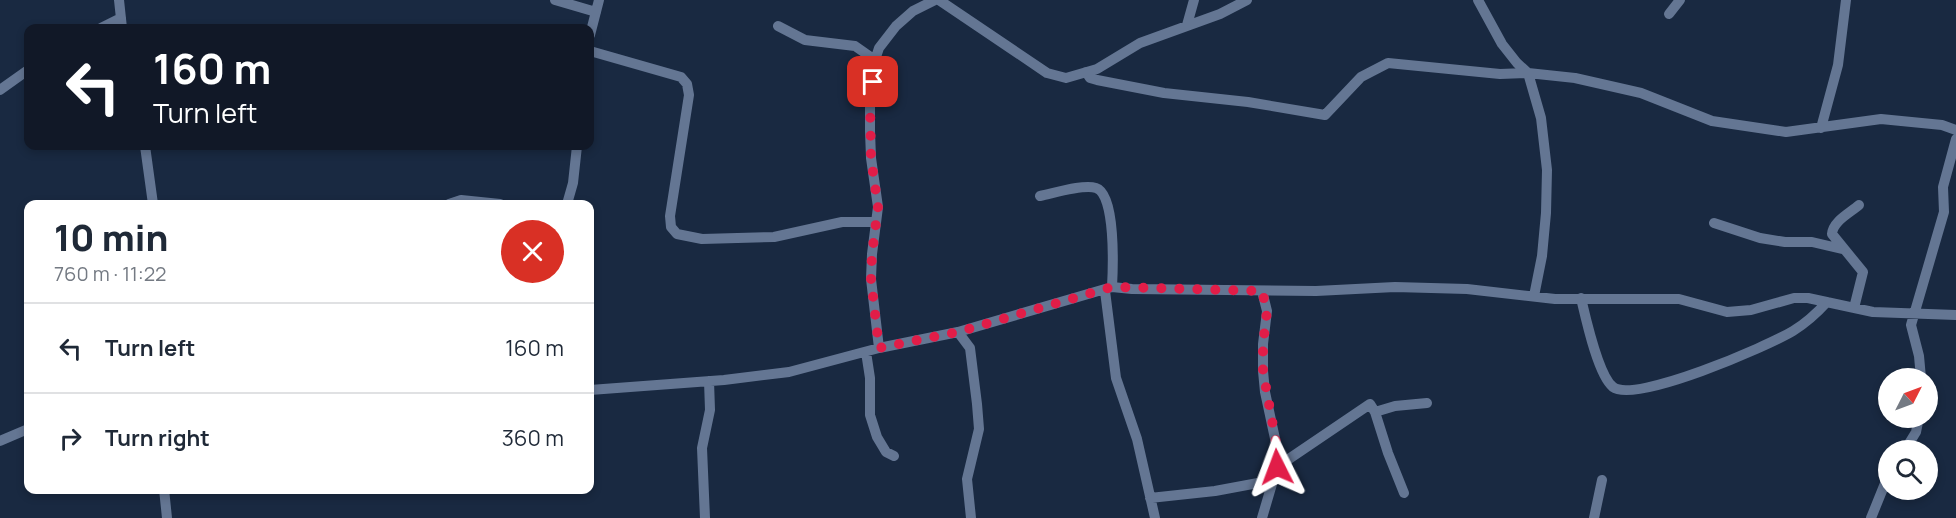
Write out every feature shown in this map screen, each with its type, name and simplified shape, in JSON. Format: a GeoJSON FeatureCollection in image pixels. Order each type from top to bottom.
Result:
{"type":"FeatureCollection","features":[{"type":"Feature","properties":{"kind":"street"},"geometry":{"type":"LineString","coordinates":[[119,0],[121,23]]}},
{"type":"Feature","properties":{"kind":"street"},"geometry":{"type":"LineString","coordinates":[[555,0],[596,12]]}},
{"type":"Feature","properties":{"kind":"street"},"geometry":{"type":"LineString","coordinates":[[593,24],[599,0]]}},
{"type":"Feature","properties":{"kind":"street"},"geometry":{"type":"LineString","coordinates":[[879,348],[871,279],[878,207],[871,158],[870,103],[875,60],[879,48],[915,6],[937,0],[1047,73],[1066,78],[1097,69],[1140,43],[1220,14],[1239,2]]}},
{"type":"Feature","properties":{"kind":"street"},"geometry":{"type":"LineString","coordinates":[[1187,25],[1194,0]]}},
{"type":"Feature","properties":{"kind":"street"},"geometry":{"type":"LineString","coordinates":[[1478,0],[1503,44],[1517,63],[1528,73],[1542,118],[1546,170],[1542,256],[1534,296]]}},
{"type":"Feature","properties":{"kind":"street"},"geometry":{"type":"LineString","coordinates":[[1669,14],[1680,0]]}},
{"type":"Feature","properties":{"kind":"street"},"geometry":{"type":"LineString","coordinates":[[1821,128],[1838,65],[1846,0]]}},
{"type":"Feature","properties":{"kind":"street"},"geometry":{"type":"LineString","coordinates":[[778,26],[805,40],[855,46],[875,60]]}},
{"type":"Feature","properties":{"kind":"street"},"geometry":{"type":"LineString","coordinates":[[594,52],[681,77],[687,84],[689,95],[670,216],[671,227],[677,234],[702,240],[774,237],[842,222],[875,222]]}},
{"type":"Feature","properties":{"kind":"street"},"geometry":{"type":"LineString","coordinates":[[1086,72],[1090,78],[1096,80],[1164,93],[1248,102],[1324,115],[1361,77],[1388,63],[1500,74],[1528,73],[1575,78],[1641,93],[1712,121],[1786,132],[1881,119],[1942,125],[1956,130]]}},
{"type":"Feature","properties":{"kind":"street"},"geometry":{"type":"LineString","coordinates":[[0,90],[24,73]]}},
{"type":"Feature","properties":{"kind":"street"},"geometry":{"type":"LineString","coordinates":[[1920,368],[1911,325],[1944,212],[1943,187],[1956,139]]}},
{"type":"Feature","properties":{"kind":"street"},"geometry":{"type":"LineString","coordinates":[[146,150],[152,200]]}},
{"type":"Feature","properties":{"kind":"street"},"geometry":{"type":"LineString","coordinates":[[568,200],[573,183],[577,150]]}},
{"type":"Feature","properties":{"kind":"street"},"geometry":{"type":"LineString","coordinates":[[1041,196],[1086,186],[1100,189],[1103,192],[1114,250],[1108,289],[1116,378],[1137,439],[1155,518]]}},
{"type":"Feature","properties":{"kind":"street"},"geometry":{"type":"LineString","coordinates":[[1854,308],[1863,272],[1842,249],[1832,234],[1832,228],[1859,205]]}},
{"type":"Feature","properties":{"kind":"street"},"geometry":{"type":"LineString","coordinates":[[1714,223],[1760,238],[1785,242],[1812,242],[1842,249]]}},
{"type":"Feature","properties":{"kind":"street"},"geometry":{"type":"LineString","coordinates":[[594,390],[710,381],[789,372],[879,348],[958,332],[1108,289],[1316,291],[1395,287],[1467,289],[1555,299],[1678,299],[1727,312],[1751,310],[1794,298],[1808,298],[1873,312],[1956,315]]}},
{"type":"Feature","properties":{"kind":"street"},"geometry":{"type":"LineString","coordinates":[[1262,291],[1267,311],[1263,371],[1265,392],[1275,436],[1277,467],[1262,518]]}},
{"type":"Feature","properties":{"kind":"street"},"geometry":{"type":"LineString","coordinates":[[1581,298],[1603,375],[1612,386],[1620,391],[1667,383],[1759,349],[1793,331],[1827,302]]}},
{"type":"Feature","properties":{"kind":"street"},"geometry":{"type":"LineString","coordinates":[[958,332],[970,348],[978,412],[979,429],[967,479],[971,518]]}},
{"type":"Feature","properties":{"kind":"street"},"geometry":{"type":"LineString","coordinates":[[866,352],[870,378],[870,415],[877,437],[886,452],[894,456]]}},
{"type":"Feature","properties":{"kind":"street"},"geometry":{"type":"LineString","coordinates":[[705,518],[702,448],[710,410],[710,381]]}},
{"type":"Feature","properties":{"kind":"street"},"geometry":{"type":"LineString","coordinates":[[1375,412],[1395,406],[1427,403]]}},
{"type":"Feature","properties":{"kind":"street"},"geometry":{"type":"LineString","coordinates":[[1277,467],[1353,417],[1367,405],[1372,406],[1404,493]]}},
{"type":"Feature","properties":{"kind":"street"},"geometry":{"type":"LineString","coordinates":[[0,441],[24,431]]}},
{"type":"Feature","properties":{"kind":"street"},"geometry":{"type":"LineString","coordinates":[[1150,498],[1215,491],[1274,480]]}},
{"type":"Feature","properties":{"kind":"street"},"geometry":{"type":"LineString","coordinates":[[1594,518],[1602,480]]}},
{"type":"Feature","properties":{"kind":"street"},"geometry":{"type":"LineString","coordinates":[[165,494],[167,518]]}},
{"type":"Feature","properties":{"kind":"street"},"geometry":{"type":"LineString","coordinates":[[1871,518],[1878,500]]}},
{"type":"Feature","properties":{"kind":"route"},"geometry":{"type":"LineString","coordinates":[[873,82],[870,103],[871,158],[878,207],[871,279],[879,348],[958,332],[1069,299],[1105,291],[1112,287],[1262,291],[1267,311],[1263,371],[1277,448],[1277,467]]}}]}
